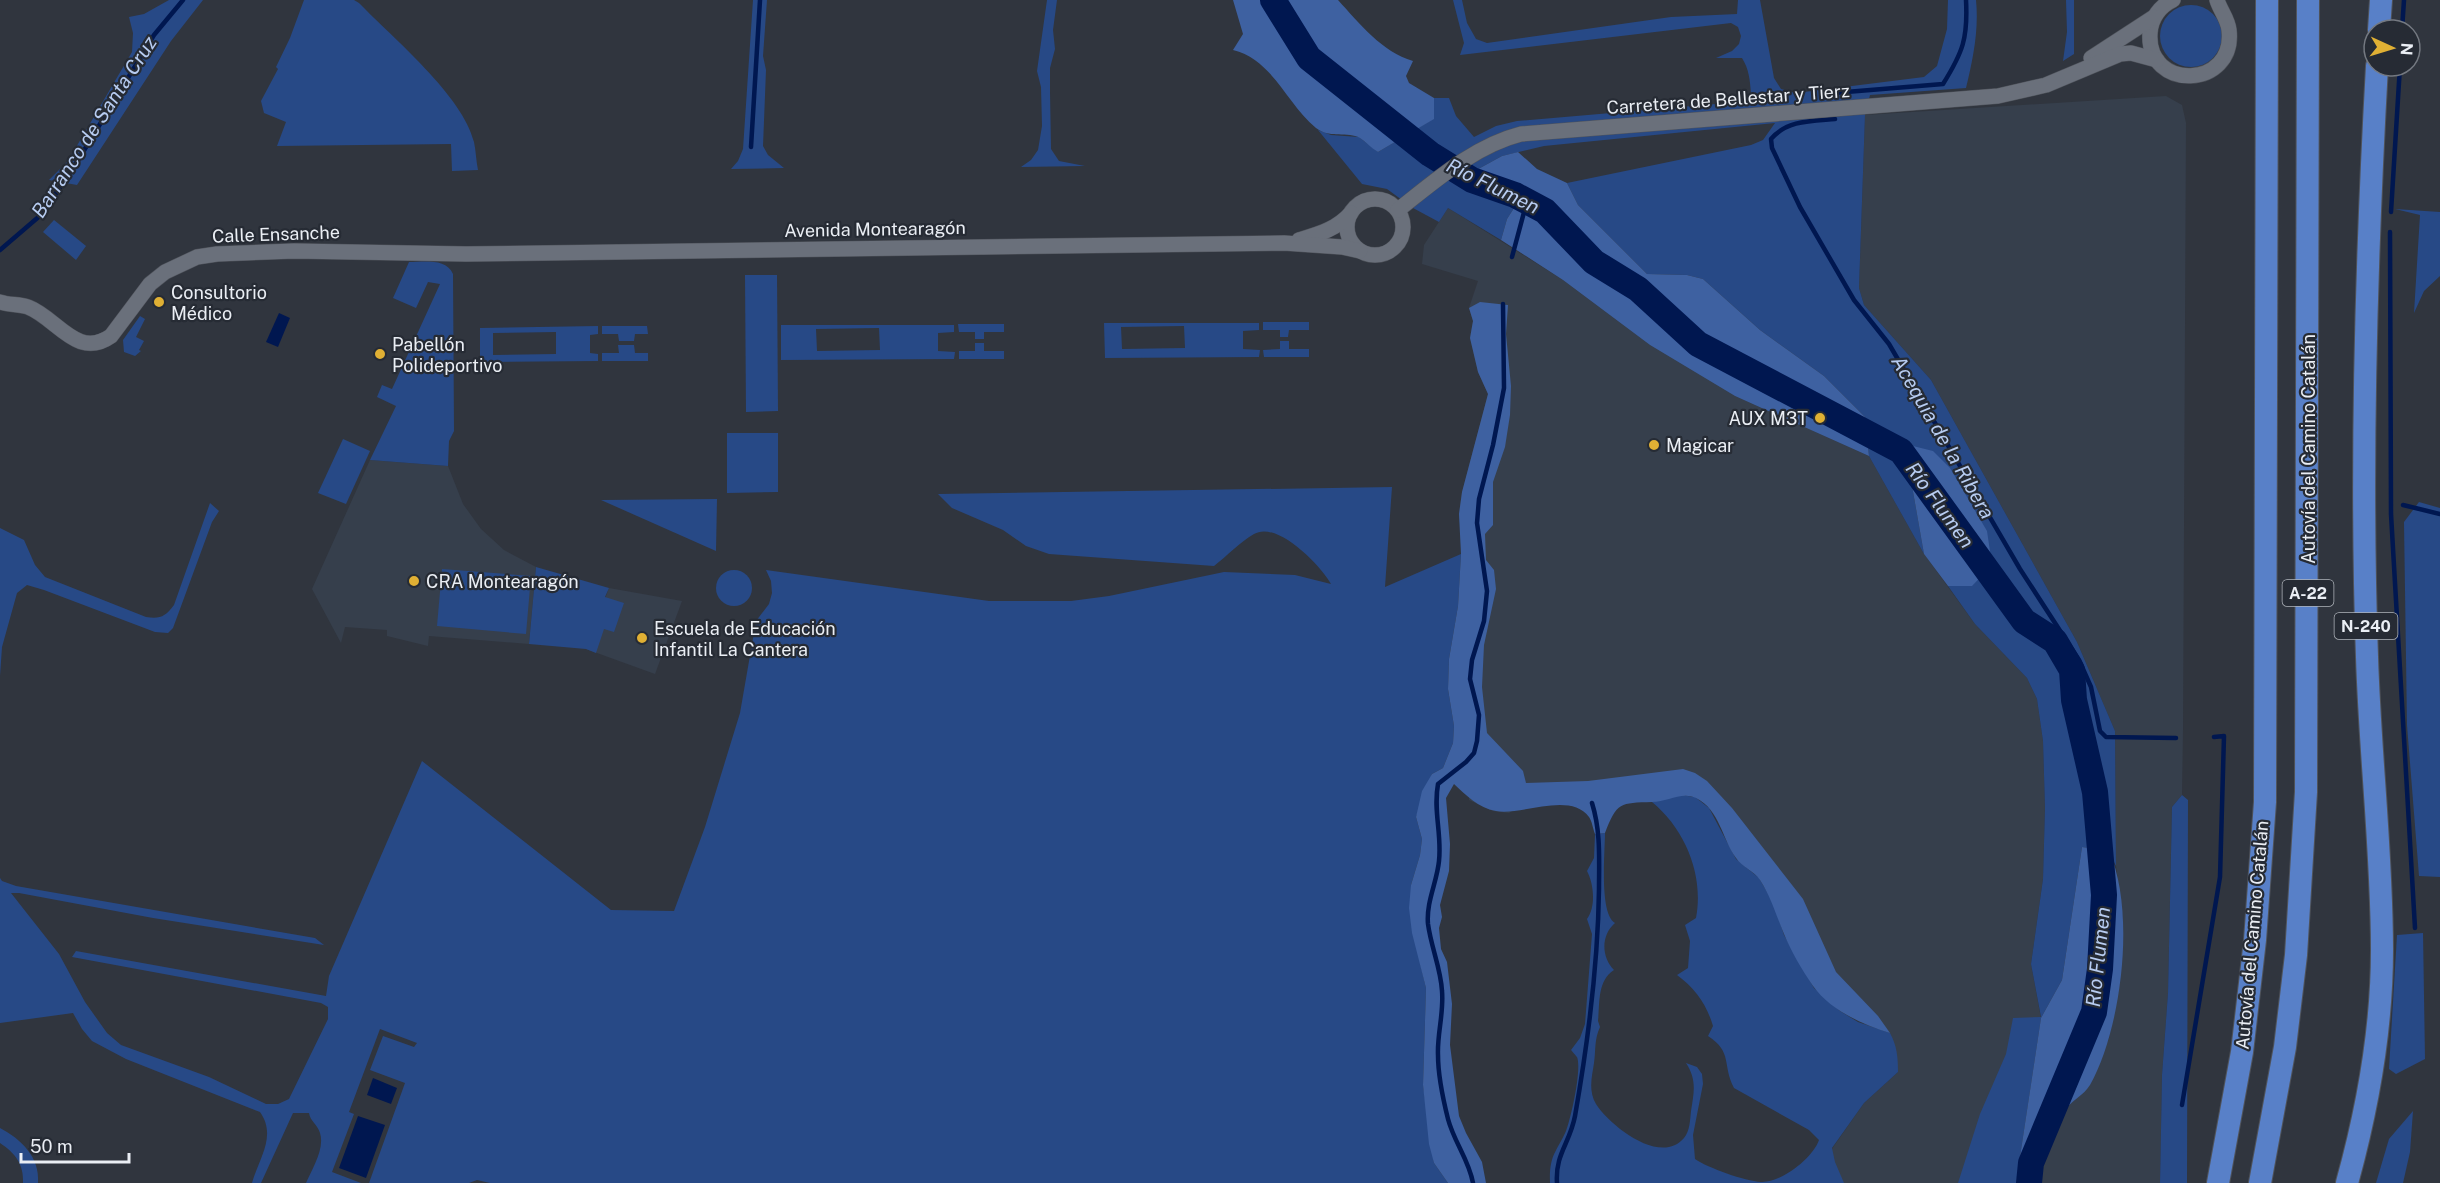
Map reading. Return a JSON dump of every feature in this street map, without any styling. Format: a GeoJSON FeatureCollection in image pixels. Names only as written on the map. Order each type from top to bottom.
{"type":"FeatureCollection","features":[{"type":"Feature","properties":{"kind":"highway","name":"Autovía del Camino Catalán"},"geometry":{"type":"LineString","coordinates":[[2218,1183],[2242,1052],[2265,802],[2267,0]]}},
{"type":"Feature","properties":{"kind":"highway","name":"Autovía del Camino Catalán"},"geometry":{"type":"LineString","coordinates":[[2260,1183],[2285,1047],[2296,955],[2306,792],[2308,0]]}},
{"type":"Feature","properties":{"kind":"highway"},"geometry":{"type":"LineString","coordinates":[[2380,18],[2381,0]]}},
{"type":"Feature","properties":{"kind":"highway","name":"N-240"},"geometry":{"type":"LineString","coordinates":[[2347,1183],[2368,1097],[2378,1026],[2382,952],[2379,849],[2367,659],[2362,435],[2376,78]]}},
{"type":"Feature","properties":{"kind":"street"},"geometry":{"type":"LineString","coordinates":[[2157,60],[2150,39],[2154,18],[2160,9],[2173,0]]}},
{"type":"Feature","properties":{"kind":"street"},"geometry":{"type":"LineString","coordinates":[[2079,70],[2120,54],[2131,54],[2157,60],[2170,71],[2188,76],[2207,72],[2224,56],[2229,45],[2230,33],[2219,6],[2206,0]]}},
{"type":"Feature","properties":{"kind":"street"},"geometry":{"type":"LineString","coordinates":[[2079,70],[2092,58],[2154,18]]}},
{"type":"Feature","properties":{"kind":"street","name":"Carretera de Bellestar y Tierz"},"geometry":{"type":"LineString","coordinates":[[1398,210],[1482,148],[1500,139],[1521,134],[1998,96],[2046,85],[2079,70]]}},
{"type":"Feature","properties":{"kind":"street"},"geometry":{"type":"LineString","coordinates":[[1379,199],[1390,202],[1398,210],[1404,224],[1399,242],[1391,250],[1381,255],[1370,255],[1360,251],[1353,244],[1348,234],[1347,224],[1351,213],[1358,205],[1368,200],[1379,199]]}},
{"type":"Feature","properties":{"kind":"street","name":"Avenida Montearagón"},"geometry":{"type":"LineString","coordinates":[[1284,243],[1323,233],[1342,224],[1351,213]]}},
{"type":"Feature","properties":{"kind":"street","name":"Avenida Montearagón"},"geometry":{"type":"LineString","coordinates":[[466,254],[1284,243],[1342,247],[1360,251]]}},
{"type":"Feature","properties":{"kind":"street","name":"Calle Ensanche"},"geometry":{"type":"LineString","coordinates":[[0,302],[10,306],[27,306],[78,341],[98,344],[111,336],[150,284],[165,272],[197,257],[240,252],[294,251],[466,254]]}},
{"type":"Feature","properties":{"kind":"shaded area"},"geometry":{"type":"Polygon","coordinates":[[[169,0],[203,0],[171,41],[77,185],[49,180],[68,161],[132,52],[133,33],[129,17],[144,14],[169,0]]]}},
{"type":"Feature","properties":{"kind":"shaded area"},"geometry":{"type":"Polygon","coordinates":[[[304,0],[354,0],[359,3],[425,68],[456,106],[474,142],[478,170],[452,171],[451,144],[277,146],[286,122],[264,113],[261,101],[278,69],[276,67],[304,0]]]}},
{"type":"Feature","properties":{"kind":"shaded area"},"geometry":{"type":"Polygon","coordinates":[[[753,0],[767,0],[763,56],[766,70],[763,146],[768,155],[784,168],[731,169],[738,161],[743,149],[753,0]]]}},
{"type":"Feature","properties":{"kind":"shaded area"},"geometry":{"type":"Polygon","coordinates":[[[1047,0],[1057,0],[1053,30],[1055,49],[1050,68],[1051,149],[1059,161],[1085,166],[1021,167],[1031,160],[1038,150],[1042,126],[1041,87],[1037,71],[1047,0]]]}},
{"type":"Feature","properties":{"kind":"shaded area"},"geometry":{"type":"Polygon","coordinates":[[[1233,0],[1338,0],[1381,44],[1413,61],[1406,76],[1409,83],[1434,98],[1434,119],[1378,152],[1355,136],[1321,131],[1305,118],[1269,72],[1247,55],[1233,50],[1243,34],[1233,0]]]}},
{"type":"Feature","properties":{"kind":"shaded area"},"geometry":{"type":"Polygon","coordinates":[[[1453,0],[1462,0],[1467,23],[1476,39],[1487,43],[1671,17],[1737,14],[1738,0],[1760,0],[1774,78],[1781,89],[1796,93],[1924,77],[1937,66],[1947,29],[1948,0],[1976,0],[1976,33],[1966,88],[1870,95],[1865,115],[1859,288],[1864,305],[1931,380],[2077,642],[2115,731],[2116,866],[2109,852],[2082,847],[2062,980],[2041,1018],[2016,1183],[1958,1183],[1980,1114],[2006,1054],[2013,1018],[2041,1017],[2031,964],[2043,879],[2045,808],[2043,741],[2037,699],[2027,678],[1975,624],[1948,586],[1972,586],[1912,486],[1924,554],[1869,456],[1865,417],[1824,376],[1760,330],[1703,279],[1687,275],[1647,274],[1578,205],[1567,183],[1751,145],[1763,140],[1775,123],[1544,146],[1502,156],[1471,173],[1501,181],[1513,187],[1514,208],[1507,219],[1501,240],[1448,208],[1439,222],[1413,208],[1387,189],[1362,184],[1318,130],[1331,135],[1359,137],[1378,152],[1433,119],[1434,98],[1449,98],[1456,116],[1474,137],[1496,126],[1517,121],[1727,103],[1745,99],[1751,94],[1749,75],[1742,58],[1716,58],[1732,51],[1739,44],[1741,36],[1738,27],[1731,23],[1460,55],[1464,43],[1453,0]]]}},
{"type":"Feature","properties":{"kind":"shaded area"},"geometry":{"type":"Polygon","coordinates":[[[2066,0],[2074,0],[2074,54],[2063,61],[2067,32],[2066,0]]]}},
{"type":"Feature","properties":{"kind":"shaded area"},"geometry":{"type":"Polygon","coordinates":[[[2185,5],[2197,5],[2213,14],[2220,24],[2222,36],[2220,48],[2213,58],[2197,67],[2185,67],[2174,62],[2165,53],[2160,42],[2160,30],[2165,19],[2174,10],[2185,5]]]}},
{"type":"Feature","properties":{"kind":"shaded area"},"geometry":{"type":"Polygon","coordinates":[[[2166,96],[2182,105],[2186,123],[2183,730],[2182,795],[2172,807],[2168,993],[2162,1075],[2160,1183],[2036,1183],[2041,1155],[2063,1111],[2089,1086],[2109,1038],[2120,983],[2123,920],[2116,866],[2115,731],[2077,642],[1931,380],[1864,305],[1859,288],[1865,115],[2166,96]]]}},
{"type":"Feature","properties":{"kind":"shaded area"},"geometry":{"type":"Polygon","coordinates":[[[1518,152],[1537,169],[1567,183],[1578,205],[1647,274],[1687,275],[1703,279],[1760,330],[1824,376],[1865,417],[1869,456],[1735,396],[1650,345],[1563,280],[1501,240],[1507,219],[1514,208],[1513,187],[1501,181],[1471,173],[1502,156],[1518,152]]]}},
{"type":"Feature","properties":{"kind":"shaded area"},"geometry":{"type":"Polygon","coordinates":[[[1448,208],[1563,280],[1650,345],[1735,396],[1869,456],[1924,554],[1975,624],[2027,678],[2037,699],[2043,741],[2045,808],[2043,879],[2031,964],[2041,1018],[2016,1183],[1808,1183],[1864,1103],[1898,1072],[1694,784],[1523,804],[1509,813],[1493,811],[1469,800],[1466,749],[1472,634],[1459,514],[1462,492],[1488,394],[1478,372],[1470,338],[1473,321],[1469,308],[1478,281],[1422,264],[1424,245],[1448,208]]]}},
{"type":"Feature","properties":{"kind":"shaded area"},"geometry":{"type":"Polygon","coordinates":[[[2395,209],[2440,212],[2440,276],[2424,291],[2414,313],[2420,215],[2395,209]]]}},
{"type":"Feature","properties":{"kind":"shaded area"},"geometry":{"type":"Polygon","coordinates":[[[54,220],[86,246],[76,260],[43,232],[54,220]]]}},
{"type":"Feature","properties":{"kind":"shaded area"},"geometry":{"type":"Polygon","coordinates":[[[409,262],[440,263],[450,269],[453,274],[454,431],[449,441],[448,466],[370,460],[396,406],[377,397],[382,385],[392,389],[440,284],[428,282],[416,308],[393,298],[409,262]]]}},
{"type":"Feature","properties":{"kind":"shaded area"},"geometry":{"type":"Polygon","coordinates":[[[745,275],[777,275],[778,411],[746,412],[745,275]]]}},
{"type":"Feature","properties":{"kind":"shaded area"},"geometry":{"type":"Polygon","coordinates":[[[1480,302],[1508,305],[1506,334],[1511,386],[1510,415],[1505,447],[1493,482],[1493,525],[1485,534],[1486,560],[1494,570],[1496,589],[1484,645],[1482,687],[1487,733],[1523,771],[1526,783],[1588,781],[1683,769],[1707,781],[1732,808],[1803,899],[1836,972],[1878,1016],[1890,1033],[1869,1026],[1848,1015],[1820,995],[1793,954],[1760,880],[1736,858],[1716,817],[1704,803],[1696,798],[1680,796],[1658,802],[1626,804],[1613,815],[1605,833],[1595,834],[1589,817],[1581,809],[1558,805],[1506,812],[1496,811],[1478,804],[1454,784],[1446,798],[1450,844],[1449,871],[1440,905],[1442,917],[1439,928],[1441,949],[1447,962],[1452,1004],[1450,1045],[1459,1116],[1482,1162],[1486,1183],[1448,1183],[1434,1163],[1429,1144],[1423,1085],[1426,988],[1412,933],[1409,908],[1411,885],[1422,839],[1416,817],[1422,791],[1432,774],[1443,768],[1453,743],[1454,726],[1448,689],[1449,659],[1458,606],[1461,554],[1459,514],[1462,492],[1488,394],[1478,372],[1470,338],[1473,321],[1469,308],[1480,302]]]}},
{"type":"Feature","properties":{"kind":"shaded area"},"geometry":{"type":"Polygon","coordinates":[[[279,313],[290,318],[278,347],[266,342],[279,313]]]}},
{"type":"Feature","properties":{"kind":"shaded area"},"geometry":{"type":"Polygon","coordinates":[[[140,316],[145,319],[136,337],[144,341],[139,350],[141,351],[135,356],[124,352],[123,340],[140,316]]]}},
{"type":"Feature","properties":{"kind":"shaded area"},"geometry":{"type":"Polygon","coordinates":[[[1263,322],[1309,322],[1309,330],[1289,330],[1288,337],[1280,337],[1280,330],[1263,330],[1263,322]]]}},
{"type":"Feature","properties":{"kind":"shaded area"},"geometry":{"type":"Polygon","coordinates":[[[1104,323],[1259,323],[1259,330],[1243,331],[1243,349],[1260,350],[1259,357],[1105,358],[1104,323]],[[1184,326],[1121,327],[1122,349],[1185,348],[1184,326]]]}},
{"type":"Feature","properties":{"kind":"shaded area"},"geometry":{"type":"Polygon","coordinates":[[[958,324],[1004,324],[1004,332],[984,332],[984,339],[975,339],[975,332],[959,332],[958,324]]]}},
{"type":"Feature","properties":{"kind":"shaded area"},"geometry":{"type":"Polygon","coordinates":[[[781,325],[954,325],[954,332],[938,333],[938,351],[955,352],[954,359],[781,360],[781,325]],[[879,328],[816,329],[817,351],[880,350],[879,328]]]}},
{"type":"Feature","properties":{"kind":"shaded area"},"geometry":{"type":"Polygon","coordinates":[[[598,326],[598,334],[590,335],[590,353],[598,354],[598,361],[480,362],[480,328],[598,326]],[[556,332],[493,333],[493,355],[556,354],[556,332]]]}},
{"type":"Feature","properties":{"kind":"shaded area"},"geometry":{"type":"Polygon","coordinates":[[[602,326],[647,326],[648,334],[635,334],[634,341],[619,341],[618,334],[602,334],[602,326]]]}},
{"type":"Feature","properties":{"kind":"shaded area"},"geometry":{"type":"Polygon","coordinates":[[[1280,341],[1289,341],[1289,349],[1309,349],[1309,357],[1264,357],[1263,350],[1280,349],[1280,341]]]}},
{"type":"Feature","properties":{"kind":"shaded area"},"geometry":{"type":"Polygon","coordinates":[[[975,343],[984,343],[984,351],[1004,351],[1004,359],[959,359],[959,351],[975,351],[975,343]]]}},
{"type":"Feature","properties":{"kind":"shaded area"},"geometry":{"type":"Polygon","coordinates":[[[618,345],[634,345],[635,353],[648,353],[648,361],[602,361],[602,353],[619,353],[618,345]]]}},
{"type":"Feature","properties":{"kind":"shaded area"},"geometry":{"type":"Polygon","coordinates":[[[727,433],[778,433],[778,492],[727,493],[727,433]]]}},
{"type":"Feature","properties":{"kind":"shaded area"},"geometry":{"type":"Polygon","coordinates":[[[343,439],[370,451],[346,504],[318,493],[343,439]]]}},
{"type":"Feature","properties":{"kind":"shaded area"},"geometry":{"type":"Polygon","coordinates":[[[1913,446],[1933,451],[1950,468],[1987,531],[1992,565],[1972,586],[1948,586],[1924,554],[1912,486],[1913,446]]]}},
{"type":"Feature","properties":{"kind":"shaded area"},"geometry":{"type":"Polygon","coordinates":[[[370,460],[448,466],[463,504],[481,529],[504,550],[536,567],[529,644],[429,636],[428,646],[387,636],[387,630],[345,627],[341,643],[312,589],[370,460]]]}},
{"type":"Feature","properties":{"kind":"shaded area"},"geometry":{"type":"Polygon","coordinates":[[[1392,487],[1385,587],[1461,554],[1458,606],[1449,659],[1448,689],[1454,726],[1453,743],[1443,768],[1432,774],[1416,817],[1422,839],[1411,885],[1420,962],[1426,988],[1423,1085],[1434,1163],[1448,1183],[490,1183],[477,1180],[469,1183],[369,1183],[405,1083],[370,1070],[383,1036],[414,1047],[417,1043],[380,1029],[349,1112],[354,1114],[332,1172],[361,1183],[306,1183],[321,1146],[320,1133],[309,1113],[293,1113],[261,1183],[252,1183],[267,1138],[265,1121],[260,1112],[126,1059],[92,1041],[73,1013],[0,1023],[0,878],[16,886],[315,938],[324,945],[11,893],[59,954],[85,1002],[107,1033],[121,1045],[209,1077],[266,1104],[278,1104],[289,1099],[328,1019],[328,1007],[321,1003],[72,957],[76,951],[326,996],[329,976],[422,761],[611,910],[674,911],[705,827],[740,713],[756,621],[769,604],[772,593],[771,581],[766,570],[989,601],[1071,601],[1109,596],[1224,572],[1295,575],[1331,584],[1318,567],[1297,547],[1274,533],[1264,531],[1254,534],[1214,566],[1049,554],[1026,546],[1003,530],[952,508],[938,494],[1392,487]]]}},
{"type":"Feature","properties":{"kind":"shaded area"},"geometry":{"type":"Polygon","coordinates":[[[717,499],[716,551],[601,500],[717,499]]]}},
{"type":"Feature","properties":{"kind":"shaded area"},"geometry":{"type":"Polygon","coordinates":[[[2419,502],[2440,508],[2440,877],[2419,876],[2407,725],[2404,522],[2419,502]]]}},
{"type":"Feature","properties":{"kind":"shaded area"},"geometry":{"type":"Polygon","coordinates":[[[210,503],[219,511],[212,522],[173,628],[168,633],[155,632],[27,585],[17,593],[2,647],[0,676],[0,528],[24,540],[35,565],[45,577],[146,617],[155,618],[165,615],[174,605],[210,503]]]}},
{"type":"Feature","properties":{"kind":"shaded area"},"geometry":{"type":"Polygon","coordinates":[[[536,567],[609,588],[605,597],[624,603],[614,632],[604,629],[596,653],[586,649],[529,644],[536,567]]]}},
{"type":"Feature","properties":{"kind":"shaded area"},"geometry":{"type":"Polygon","coordinates":[[[442,569],[531,576],[526,634],[437,626],[442,569]]]}},
{"type":"Feature","properties":{"kind":"shaded area"},"geometry":{"type":"Polygon","coordinates":[[[734,570],[746,576],[752,588],[746,600],[734,606],[722,600],[716,588],[722,576],[734,570]]]}},
{"type":"Feature","properties":{"kind":"shaded area"},"geometry":{"type":"Polygon","coordinates":[[[609,588],[682,601],[655,674],[586,649],[609,588]]]}},
{"type":"Feature","properties":{"kind":"shaded area"},"geometry":{"type":"Polygon","coordinates":[[[1681,795],[1695,797],[1709,808],[1736,859],[1759,878],[1774,904],[1784,935],[1814,988],[1840,1011],[1858,1022],[1890,1033],[1897,1052],[1898,1072],[1864,1103],[1832,1148],[1844,1183],[1550,1183],[1552,1160],[1566,1131],[1575,1094],[1578,1063],[1577,1057],[1571,1050],[1580,1038],[1585,1024],[1592,934],[1587,919],[1592,908],[1593,895],[1587,871],[1594,858],[1595,834],[1605,833],[1605,896],[1610,917],[1615,923],[1607,934],[1604,946],[1607,959],[1614,970],[1605,980],[1600,993],[1598,1021],[1600,1027],[1591,1084],[1596,1104],[1612,1123],[1637,1140],[1663,1148],[1674,1145],[1684,1138],[1689,1129],[1694,1086],[1686,1063],[1697,1067],[1702,1074],[1703,1084],[1693,1135],[1695,1159],[1701,1163],[1746,1179],[1769,1181],[1795,1168],[1816,1147],[1819,1140],[1809,1130],[1734,1088],[1724,1053],[1708,1036],[1713,1026],[1707,1011],[1695,991],[1677,975],[1688,968],[1690,941],[1685,925],[1696,918],[1698,902],[1695,870],[1683,840],[1664,813],[1652,802],[1681,795]]]}},
{"type":"Feature","properties":{"kind":"shaded area"},"geometry":{"type":"Polygon","coordinates":[[[2182,795],[2188,800],[2187,1183],[2160,1183],[2162,1075],[2168,993],[2172,807],[2182,795]]]}},
{"type":"Feature","properties":{"kind":"shaded area"},"geometry":{"type":"Polygon","coordinates":[[[2082,847],[2109,851],[2117,876],[2122,905],[2123,936],[2122,969],[2117,1002],[2101,1061],[2090,1085],[2067,1107],[2053,1127],[2039,1164],[2036,1183],[2016,1183],[2041,1018],[2062,980],[2082,847]]]}},
{"type":"Feature","properties":{"kind":"shaded area"},"geometry":{"type":"Polygon","coordinates":[[[2423,933],[2425,1059],[2396,1074],[2389,1069],[2397,935],[2423,933]]]}},
{"type":"Feature","properties":{"kind":"shaded area"},"geometry":{"type":"Polygon","coordinates":[[[373,1078],[397,1088],[391,1104],[367,1095],[373,1078]]]}},
{"type":"Feature","properties":{"kind":"shaded area"},"geometry":{"type":"Polygon","coordinates":[[[2413,1111],[2410,1152],[2403,1183],[2376,1183],[2389,1139],[2413,1111]]]}},
{"type":"Feature","properties":{"kind":"shaded area"},"geometry":{"type":"Polygon","coordinates":[[[358,1116],[385,1125],[366,1178],[339,1168],[358,1116]]]}},
{"type":"Feature","properties":{"kind":"shaded area"},"geometry":{"type":"Polygon","coordinates":[[[0,1128],[28,1150],[36,1165],[38,1183],[23,1183],[18,1160],[0,1143],[0,1128]]]}},
{"type":"Feature","properties":{"kind":"waterway","name":"Barranco de Santa Cruz"},"geometry":{"type":"LineString","coordinates":[[0,250],[42,214],[77,162],[154,35],[183,0]]}},
{"type":"Feature","properties":{"kind":"waterway"},"geometry":{"type":"LineString","coordinates":[[751,147],[760,0]]}},
{"type":"Feature","properties":{"kind":"waterway","name":"Río Flumen"},"geometry":{"type":"LineString","coordinates":[[1273,0],[1309,58],[1430,154],[1472,180],[1515,195],[1545,211],[1594,262],[1638,289],[1698,344],[1901,451],[2024,621],[2055,641],[2072,670],[2074,700],[2095,792],[2104,895],[2100,969],[2094,1012],[2031,1163],[2029,1183]]}},
{"type":"Feature","properties":{"kind":"waterway","name":"Acequia de la Ribera"},"geometry":{"type":"LineString","coordinates":[[1834,93],[1943,84],[1963,44],[1966,0]]}},
{"type":"Feature","properties":{"kind":"waterway"},"geometry":{"type":"LineString","coordinates":[[2403,18],[2404,0]]}},
{"type":"Feature","properties":{"kind":"waterway"},"geometry":{"type":"LineString","coordinates":[[2391,212],[2399,78]]}},
{"type":"Feature","properties":{"kind":"waterway","name":"Acequia de la Ribera"},"geometry":{"type":"LineString","coordinates":[[1835,119],[1792,125],[1771,139],[1772,148],[1800,207],[1854,300],[1889,344],[2020,569],[2079,660],[2091,687],[2100,731],[2106,737],[2176,738]]}},
{"type":"Feature","properties":{"kind":"waterway"},"geometry":{"type":"LineString","coordinates":[[1512,257],[1527,201]]}},
{"type":"Feature","properties":{"kind":"waterway"},"geometry":{"type":"LineString","coordinates":[[2390,232],[2391,514],[2415,928]]}},
{"type":"Feature","properties":{"kind":"waterway"},"geometry":{"type":"LineString","coordinates":[[1473,1183],[1451,1127],[1441,1087],[1438,1047],[1442,991],[1429,933],[1428,916],[1439,861],[1436,804],[1438,784],[1466,762],[1474,753],[1477,741],[1479,715],[1470,679],[1472,660],[1484,621],[1487,591],[1477,523],[1479,499],[1504,388],[1503,304]]}},
{"type":"Feature","properties":{"kind":"waterway"},"geometry":{"type":"LineString","coordinates":[[2403,505],[2440,514]]}},
{"type":"Feature","properties":{"kind":"waterway"},"geometry":{"type":"LineString","coordinates":[[2182,1105],[2220,877],[2224,736],[2214,737]]}},
{"type":"Feature","properties":{"kind":"waterway"},"geometry":{"type":"LineString","coordinates":[[1557,1183],[1560,1156],[1575,1116],[1594,975],[1599,857],[1597,825],[1592,803]]}},
{"type":"Feature","properties":{"kind":"place","name":"Consultorio Médico"},"geometry":{"type":"Point","coordinates":[159,302]}},
{"type":"Feature","properties":{"kind":"place","name":"Pabellón Polideportivo"},"geometry":{"type":"Point","coordinates":[380,354]}},
{"type":"Feature","properties":{"kind":"place","name":"AUX M3T"},"geometry":{"type":"Point","coordinates":[1820,418]}},
{"type":"Feature","properties":{"kind":"place","name":"Magicar"},"geometry":{"type":"Point","coordinates":[1654,445]}},
{"type":"Feature","properties":{"kind":"place","name":"CRA Montearagón"},"geometry":{"type":"Point","coordinates":[414,581]}},
{"type":"Feature","properties":{"kind":"place","name":"Escuela de Educación Infantil La Cantera"},"geometry":{"type":"Point","coordinates":[642,638]}}]}
